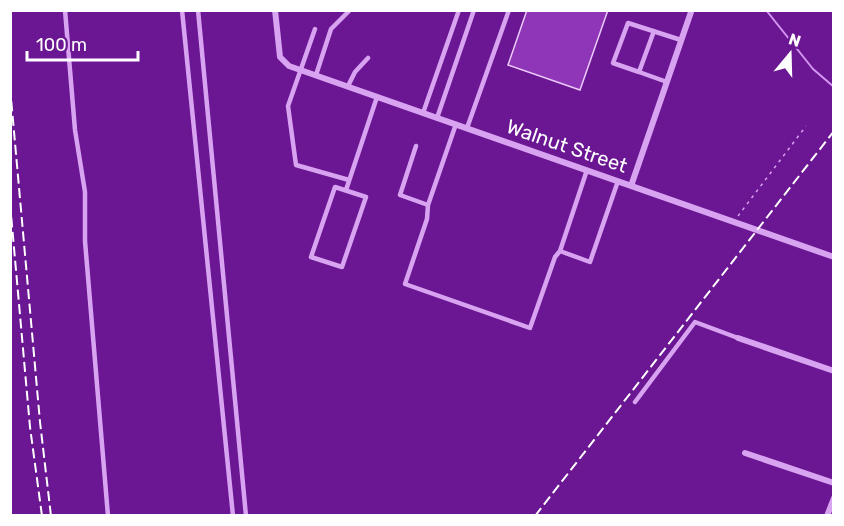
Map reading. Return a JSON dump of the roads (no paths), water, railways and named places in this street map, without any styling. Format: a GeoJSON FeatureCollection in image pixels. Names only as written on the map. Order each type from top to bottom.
{"type":"FeatureCollection","features":[{"type":"Feature","properties":{"kind":"street","name":"Walnut Street"},"geometry":{"type":"LineString","coordinates":[[274,10],[280,57],[289,66],[834,257]]}},
{"type":"Feature","properties":{"kind":"street"},"geometry":{"type":"LineString","coordinates":[[631,186],[691,12]]}},
{"type":"Feature","properties":{"kind":"street"},"geometry":{"type":"LineString","coordinates":[[738,338],[834,371]]}},
{"type":"Feature","properties":{"kind":"street"},"geometry":{"type":"LineString","coordinates":[[745,453],[834,483]]}},
{"type":"Feature","properties":{"kind":"street"},"geometry":{"type":"LineString","coordinates":[[827,516],[834,498]]}},
{"type":"Feature","properties":{"kind":"lane"},"geometry":{"type":"LineString","coordinates":[[65,10],[75,130],[85,192],[85,241],[108,516]]}},
{"type":"Feature","properties":{"kind":"lane"},"geometry":{"type":"LineString","coordinates":[[182,10],[232,516]]}},
{"type":"Feature","properties":{"kind":"lane"},"geometry":{"type":"LineString","coordinates":[[198,10],[246,516]]}},
{"type":"Feature","properties":{"kind":"lane"},"geometry":{"type":"LineString","coordinates":[[316,75],[331,29],[350,10]]}},
{"type":"Feature","properties":{"kind":"lane"},"geometry":{"type":"LineString","coordinates":[[423,113],[459,10]]}},
{"type":"Feature","properties":{"kind":"lane"},"geometry":{"type":"LineString","coordinates":[[437,118],[474,10]]}},
{"type":"Feature","properties":{"kind":"lane"},"geometry":{"type":"LineString","coordinates":[[467,128],[508,10]]}},
{"type":"Feature","properties":{"kind":"lane"},"geometry":{"type":"LineString","coordinates":[[667,82],[613,63],[628,23],[681,40]]}},
{"type":"Feature","properties":{"kind":"lane"},"geometry":{"type":"LineString","coordinates":[[315,29],[288,106],[296,165],[349,180]]}},
{"type":"Feature","properties":{"kind":"lane"},"geometry":{"type":"LineString","coordinates":[[639,72],[654,31]]}},
{"type":"Feature","properties":{"kind":"lane"},"geometry":{"type":"LineString","coordinates":[[445,50],[459,55]]}},
{"type":"Feature","properties":{"kind":"lane"},"geometry":{"type":"LineString","coordinates":[[348,86],[355,72],[368,58]]}},
{"type":"Feature","properties":{"kind":"lane"},"geometry":{"type":"LineString","coordinates":[[346,190],[378,97]]}},
{"type":"Feature","properties":{"kind":"lane"},"geometry":{"type":"LineString","coordinates":[[456,124],[428,205],[426,219],[405,284],[426,292],[530,328],[555,257],[560,251],[587,170]]}},
{"type":"Feature","properties":{"kind":"lane"},"geometry":{"type":"LineString","coordinates":[[416,146],[400,195],[428,205]]}},
{"type":"Feature","properties":{"kind":"lane"},"geometry":{"type":"LineString","coordinates":[[560,251],[590,262],[618,181]]}},
{"type":"Feature","properties":{"kind":"lane"},"geometry":{"type":"LineString","coordinates":[[335,187],[346,190],[366,197],[342,267],[311,257],[335,187]]}},
{"type":"Feature","properties":{"kind":"lane"},"geometry":{"type":"LineString","coordinates":[[635,402],[695,322],[738,338]]}},
{"type":"Feature","properties":{"kind":"waterway"},"geometry":{"type":"LineString","coordinates":[[766,10],[813,69],[834,87]]}},
{"type":"Feature","properties":{"kind":"railway"},"geometry":{"type":"LineString","coordinates":[[10,87],[40,422],[51,516]]}},
{"type":"Feature","properties":{"kind":"railway"},"geometry":{"type":"LineString","coordinates":[[535,516],[834,131]]}},
{"type":"Feature","properties":{"kind":"railway"},"geometry":{"type":"LineString","coordinates":[[10,203],[30,427],[42,516]]}}]}
